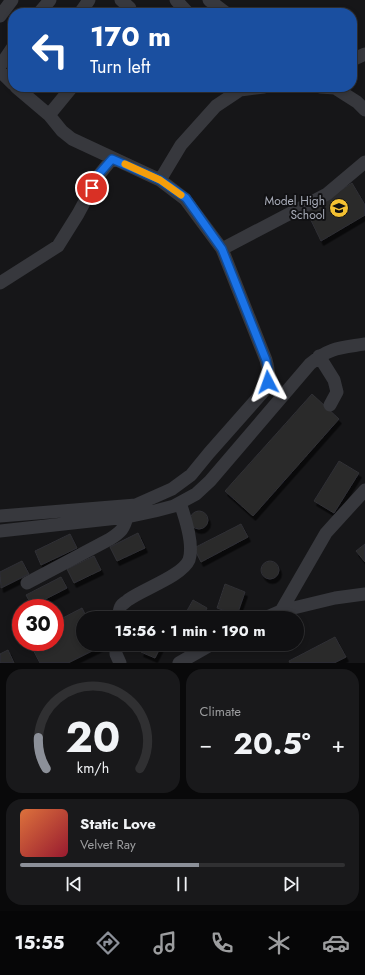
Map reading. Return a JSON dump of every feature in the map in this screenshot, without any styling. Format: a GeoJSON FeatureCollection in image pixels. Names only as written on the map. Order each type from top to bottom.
{"type":"FeatureCollection","features":[{"type":"Feature","properties":{"kind":"street"},"geometry":{"type":"LineString","coordinates":[[0,16],[12,0]]}},
{"type":"Feature","properties":{"kind":"street"},"geometry":{"type":"LineString","coordinates":[[43,8],[50,0]]}},
{"type":"Feature","properties":{"kind":"street"},"geometry":{"type":"LineString","coordinates":[[121,0],[130,8]]}},
{"type":"Feature","properties":{"kind":"street"},"geometry":{"type":"LineString","coordinates":[[176,0],[183,8]]}},
{"type":"Feature","properties":{"kind":"street"},"geometry":{"type":"LineString","coordinates":[[209,0],[219,8]]}},
{"type":"Feature","properties":{"kind":"street"},"geometry":{"type":"LineString","coordinates":[[0,66],[8,54]]}},
{"type":"Feature","properties":{"kind":"street"},"geometry":{"type":"LineString","coordinates":[[0,71],[8,79]]}},
{"type":"Feature","properties":{"kind":"street"},"geometry":{"type":"LineString","coordinates":[[0,516],[136,505],[172,489],[191,475],[263,392],[268,382],[266,360],[222,249],[186,198],[160,180],[72,140],[25,92]]}},
{"type":"Feature","properties":{"kind":"street"},"geometry":{"type":"LineString","coordinates":[[49,115],[68,92]]}},
{"type":"Feature","properties":{"kind":"street"},"geometry":{"type":"LineString","coordinates":[[160,180],[180,145],[216,106],[237,92]]}},
{"type":"Feature","properties":{"kind":"street"},"geometry":{"type":"LineString","coordinates":[[341,92],[357,102],[365,110]]}},
{"type":"Feature","properties":{"kind":"street"},"geometry":{"type":"LineString","coordinates":[[0,283],[58,246],[78,214],[99,174],[112,159]]}},
{"type":"Feature","properties":{"kind":"street"},"geometry":{"type":"LineString","coordinates":[[222,249],[327,194],[365,162]]}},
{"type":"Feature","properties":{"kind":"street"},"geometry":{"type":"LineString","coordinates":[[0,532],[127,517],[174,506],[196,494],[210,481],[310,364],[319,356],[332,349],[365,344]]}},
{"type":"Feature","properties":{"kind":"street"},"geometry":{"type":"LineString","coordinates":[[319,356],[334,380],[337,392],[330,405]]}},
{"type":"Feature","properties":{"kind":"street"},"geometry":{"type":"LineString","coordinates":[[281,611],[326,533],[365,490]]}},
{"type":"Feature","properties":{"kind":"street"},"geometry":{"type":"LineString","coordinates":[[120,611],[121,606],[136,594],[171,577],[184,567],[189,559],[190,548],[188,525],[180,502]]}},
{"type":"Feature","properties":{"kind":"street"},"geometry":{"type":"LineString","coordinates":[[26,582],[115,536],[125,526],[127,517]]}},
{"type":"Feature","properties":{"kind":"street"},"geometry":{"type":"LineString","coordinates":[[281,611],[335,598],[365,594]]}},
{"type":"Feature","properties":{"kind":"street"},"geometry":{"type":"LineString","coordinates":[[116,651],[120,663]]}},
{"type":"Feature","properties":{"kind":"street"},"geometry":{"type":"LineString","coordinates":[[179,663],[200,651]]}},
{"type":"Feature","properties":{"kind":"building","name":"Model High School"},"geometry":{"type":"Polygon","coordinates":[[[352,183],[365,205],[365,215],[321,241],[307,212],[352,183]]]}},
{"type":"Feature","properties":{"kind":"building"},"geometry":{"type":"Polygon","coordinates":[[[312,394],[339,419],[253,516],[225,491],[312,394]]]}},
{"type":"Feature","properties":{"kind":"building"},"geometry":{"type":"Polygon","coordinates":[[[339,461],[359,473],[334,513],[314,501],[339,461]]]}},
{"type":"Feature","properties":{"kind":"building"},"geometry":{"type":"Polygon","coordinates":[[[199,511],[205,514],[208,520],[205,526],[199,529],[193,526],[190,520],[193,514],[199,511]]]}},
{"type":"Feature","properties":{"kind":"building"},"geometry":{"type":"Polygon","coordinates":[[[241,524],[248,537],[201,562],[194,548],[241,524]]]}},
{"type":"Feature","properties":{"kind":"building"},"geometry":{"type":"Polygon","coordinates":[[[138,533],[145,548],[117,561],[110,547],[138,533]]]}},
{"type":"Feature","properties":{"kind":"building"},"geometry":{"type":"Polygon","coordinates":[[[70,534],[77,548],[41,565],[35,551],[70,534]]]}},
{"type":"Feature","properties":{"kind":"building"},"geometry":{"type":"Polygon","coordinates":[[[365,544],[365,562],[356,551],[365,544]]]}},
{"type":"Feature","properties":{"kind":"building"},"geometry":{"type":"Polygon","coordinates":[[[94,556],[101,570],[74,583],[67,569],[94,556]]]}},
{"type":"Feature","properties":{"kind":"building"},"geometry":{"type":"Polygon","coordinates":[[[22,561],[29,574],[1,588],[0,572],[22,561]]]}},
{"type":"Feature","properties":{"kind":"building"},"geometry":{"type":"Polygon","coordinates":[[[270,561],[276,564],[279,570],[276,576],[270,579],[264,576],[261,570],[264,564],[270,561]]]}},
{"type":"Feature","properties":{"kind":"building"},"geometry":{"type":"Polygon","coordinates":[[[61,577],[67,588],[46,599],[28,599],[26,595],[61,577]]]}},
{"type":"Feature","properties":{"kind":"building"},"geometry":{"type":"Polygon","coordinates":[[[225,584],[245,592],[238,611],[226,611],[217,608],[225,584]]]}},
{"type":"Feature","properties":{"kind":"building"},"geometry":{"type":"Polygon","coordinates":[[[193,600],[207,608],[206,611],[187,611],[193,600]]]}},
{"type":"Feature","properties":{"kind":"building"},"geometry":{"type":"Polygon","coordinates":[[[82,608],[84,611],[76,611],[82,608]]]}},
{"type":"Feature","properties":{"kind":"building"},"geometry":{"type":"Polygon","coordinates":[[[76,611],[76,651],[92,651],[68,663],[40,663],[34,651],[64,651],[64,617],[76,611]]]}},
{"type":"Feature","properties":{"kind":"building"},"geometry":{"type":"Polygon","coordinates":[[[335,637],[346,657],[334,663],[290,663],[289,661],[335,637]]]}},
{"type":"Feature","properties":{"kind":"building"},"geometry":{"type":"Polygon","coordinates":[[[8,650],[14,663],[0,663],[0,654],[8,650]]]}},
{"type":"Feature","properties":{"kind":"building"},"geometry":{"type":"Polygon","coordinates":[[[142,651],[158,651],[155,658],[142,651]]]}},
{"type":"Feature","properties":{"kind":"slow traffic"},"geometry":{"type":"LineString","coordinates":[[125,164],[160,180],[181,195]]}},
{"type":"Feature","properties":{"kind":"place","name":"Model High School"},"geometry":{"type":"Point","coordinates":[339,208]}},
{"type":"Feature","properties":{"kind":"route"},"geometry":{"type":"LineString","coordinates":[[92,188],[99,174],[112,159],[160,180],[186,198],[222,249],[266,360],[268,382]]}}]}
